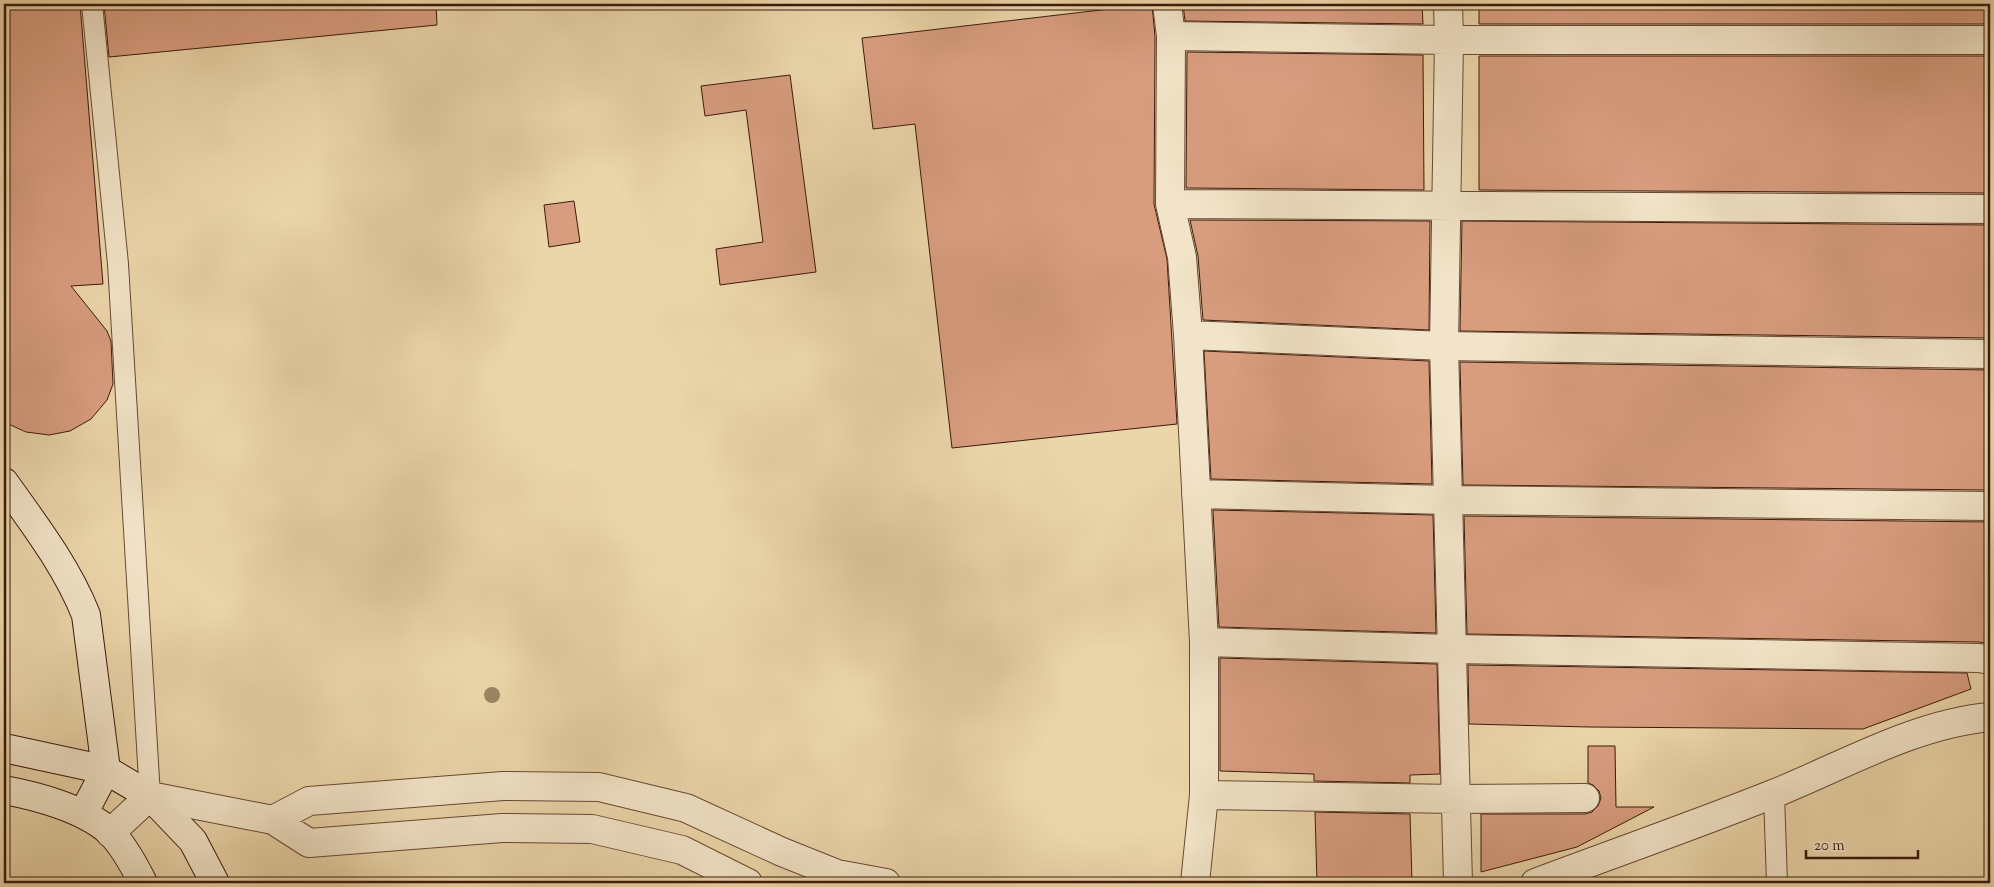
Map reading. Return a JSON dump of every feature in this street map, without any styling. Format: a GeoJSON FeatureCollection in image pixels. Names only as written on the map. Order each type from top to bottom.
{"type":"FeatureCollection","features":[{"type":"Feature","properties":{"kind":"street"},"geometry":{"type":"LineString","coordinates":[[1167,4],[1171,36],[1170,204],[1182,257],[1188,335],[1204,642],[1204,795],[1195,883]]}},
{"type":"Feature","properties":{"kind":"street"},"geometry":{"type":"LineString","coordinates":[[1448,4],[1444,346],[1458,883]]}},
{"type":"Feature","properties":{"kind":"street"},"geometry":{"type":"LineString","coordinates":[[1171,36],[1449,40],[1990,40]]}},
{"type":"Feature","properties":{"kind":"street"},"geometry":{"type":"LineString","coordinates":[[1170,204],[1990,210]]}},
{"type":"Feature","properties":{"kind":"street"},"geometry":{"type":"LineString","coordinates":[[1188,335],[1444,346],[1990,354]]}},
{"type":"Feature","properties":{"kind":"street"},"geometry":{"type":"LineString","coordinates":[[4,482],[44,539],[80,600],[86,616],[106,770],[83,814]]}},
{"type":"Feature","properties":{"kind":"street"},"geometry":{"type":"LineString","coordinates":[[1196,494],[1448,500],[1990,506]]}},
{"type":"Feature","properties":{"kind":"street"},"geometry":{"type":"LineString","coordinates":[[1204,642],[1452,649],[1979,658],[1990,660]]}},
{"type":"Feature","properties":{"kind":"street"},"geometry":{"type":"LineString","coordinates":[[1535,883],[1774,794],[1909,737],[1969,719],[1990,717]]}},
{"type":"Feature","properties":{"kind":"street"},"geometry":{"type":"LineString","coordinates":[[4,748],[106,770],[150,796],[193,842],[215,883]]}},
{"type":"Feature","properties":{"kind":"street"},"geometry":{"type":"LineString","coordinates":[[273,820],[309,800],[502,786],[600,787],[686,808],[782,852],[837,874],[886,883]]}},
{"type":"Feature","properties":{"kind":"street"},"geometry":{"type":"LineString","coordinates":[[4,790],[83,814],[110,832],[139,875]]}},
{"type":"Feature","properties":{"kind":"street"},"geometry":{"type":"LineString","coordinates":[[1204,795],[1456,799],[1585,798]]}},
{"type":"Feature","properties":{"kind":"street"},"geometry":{"type":"LineString","coordinates":[[150,796],[273,820],[310,843],[502,828],[592,829],[682,850],[748,883]]}},
{"type":"Feature","properties":{"kind":"street"},"geometry":{"type":"LineString","coordinates":[[110,832],[150,796]]}},
{"type":"Feature","properties":{"kind":"lane"},"geometry":{"type":"LineString","coordinates":[[92,4],[118,264],[150,796]]}},
{"type":"Feature","properties":{"kind":"lane"},"geometry":{"type":"LineString","coordinates":[[1774,794],[1777,883]]}},
{"type":"Feature","properties":{"kind":"building"},"geometry":{"type":"Polygon","coordinates":[[[4,4],[80,4],[103,284],[71,286],[107,331],[111,341],[113,384],[107,400],[91,419],[70,431],[49,435],[26,432],[4,422],[4,4]]]}},
{"type":"Feature","properties":{"kind":"building"},"geometry":{"type":"Polygon","coordinates":[[[104,4],[436,4],[437,25],[109,57],[104,4]]]}},
{"type":"Feature","properties":{"kind":"building"},"geometry":{"type":"Polygon","coordinates":[[[1152,4],[1155,37],[1154,204],[1167,259],[1177,424],[952,448],[915,124],[873,129],[862,38],[1152,4]]]}},
{"type":"Feature","properties":{"kind":"building"},"geometry":{"type":"Polygon","coordinates":[[[1183,4],[1422,4],[1423,24],[1185,21],[1183,4]]]}},
{"type":"Feature","properties":{"kind":"building"},"geometry":{"type":"Polygon","coordinates":[[[1479,4],[1990,4],[1990,24],[1479,24],[1479,4]]]}},
{"type":"Feature","properties":{"kind":"building"},"geometry":{"type":"Polygon","coordinates":[[[1187,52],[1423,55],[1424,190],[1186,188],[1187,52]]]}},
{"type":"Feature","properties":{"kind":"building"},"geometry":{"type":"Polygon","coordinates":[[[1479,56],[1990,56],[1990,193],[1479,190],[1479,56]]]}},
{"type":"Feature","properties":{"kind":"building"},"geometry":{"type":"Polygon","coordinates":[[[790,75],[816,272],[720,285],[716,249],[763,242],[746,110],[705,116],[701,86],[790,75]]]}},
{"type":"Feature","properties":{"kind":"building"},"geometry":{"type":"Polygon","coordinates":[[[574,201],[580,242],[549,247],[544,205],[574,201]]]}},
{"type":"Feature","properties":{"kind":"building"},"geometry":{"type":"Polygon","coordinates":[[[1190,220],[1430,221],[1429,330],[1203,320],[1198,256],[1190,220]]]}},
{"type":"Feature","properties":{"kind":"building"},"geometry":{"type":"Polygon","coordinates":[[[1462,221],[1990,225],[1990,338],[1460,331],[1462,221]]]}},
{"type":"Feature","properties":{"kind":"building"},"geometry":{"type":"Polygon","coordinates":[[[1204,351],[1429,361],[1432,484],[1211,479],[1204,351]]]}},
{"type":"Feature","properties":{"kind":"building"},"geometry":{"type":"Polygon","coordinates":[[[1460,362],[1990,370],[1990,490],[1463,485],[1460,362]]]}},
{"type":"Feature","properties":{"kind":"building"},"geometry":{"type":"Polygon","coordinates":[[[1213,510],[1433,515],[1436,633],[1219,627],[1213,510]]]}},
{"type":"Feature","properties":{"kind":"building"},"geometry":{"type":"Polygon","coordinates":[[[1464,516],[1990,522],[1990,644],[1979,642],[1467,634],[1464,516]]]}},
{"type":"Feature","properties":{"kind":"building"},"geometry":{"type":"Polygon","coordinates":[[[1220,658],[1437,664],[1440,774],[1410,775],[1410,783],[1314,781],[1314,774],[1220,771],[1220,658]]]}},
{"type":"Feature","properties":{"kind":"building"},"geometry":{"type":"Polygon","coordinates":[[[1468,665],[1967,673],[1971,689],[1863,729],[1469,724],[1468,665]]]}},
{"type":"Feature","properties":{"kind":"building"},"geometry":{"type":"Polygon","coordinates":[[[1588,746],[1615,746],[1616,807],[1654,807],[1577,847],[1481,872],[1481,814],[1585,814],[1592,812],[1598,806],[1601,798],[1599,791],[1588,783],[1588,746]]]}},
{"type":"Feature","properties":{"kind":"building"},"geometry":{"type":"Polygon","coordinates":[[[1315,812],[1410,814],[1412,882],[1317,883],[1315,812]]]}}]}
